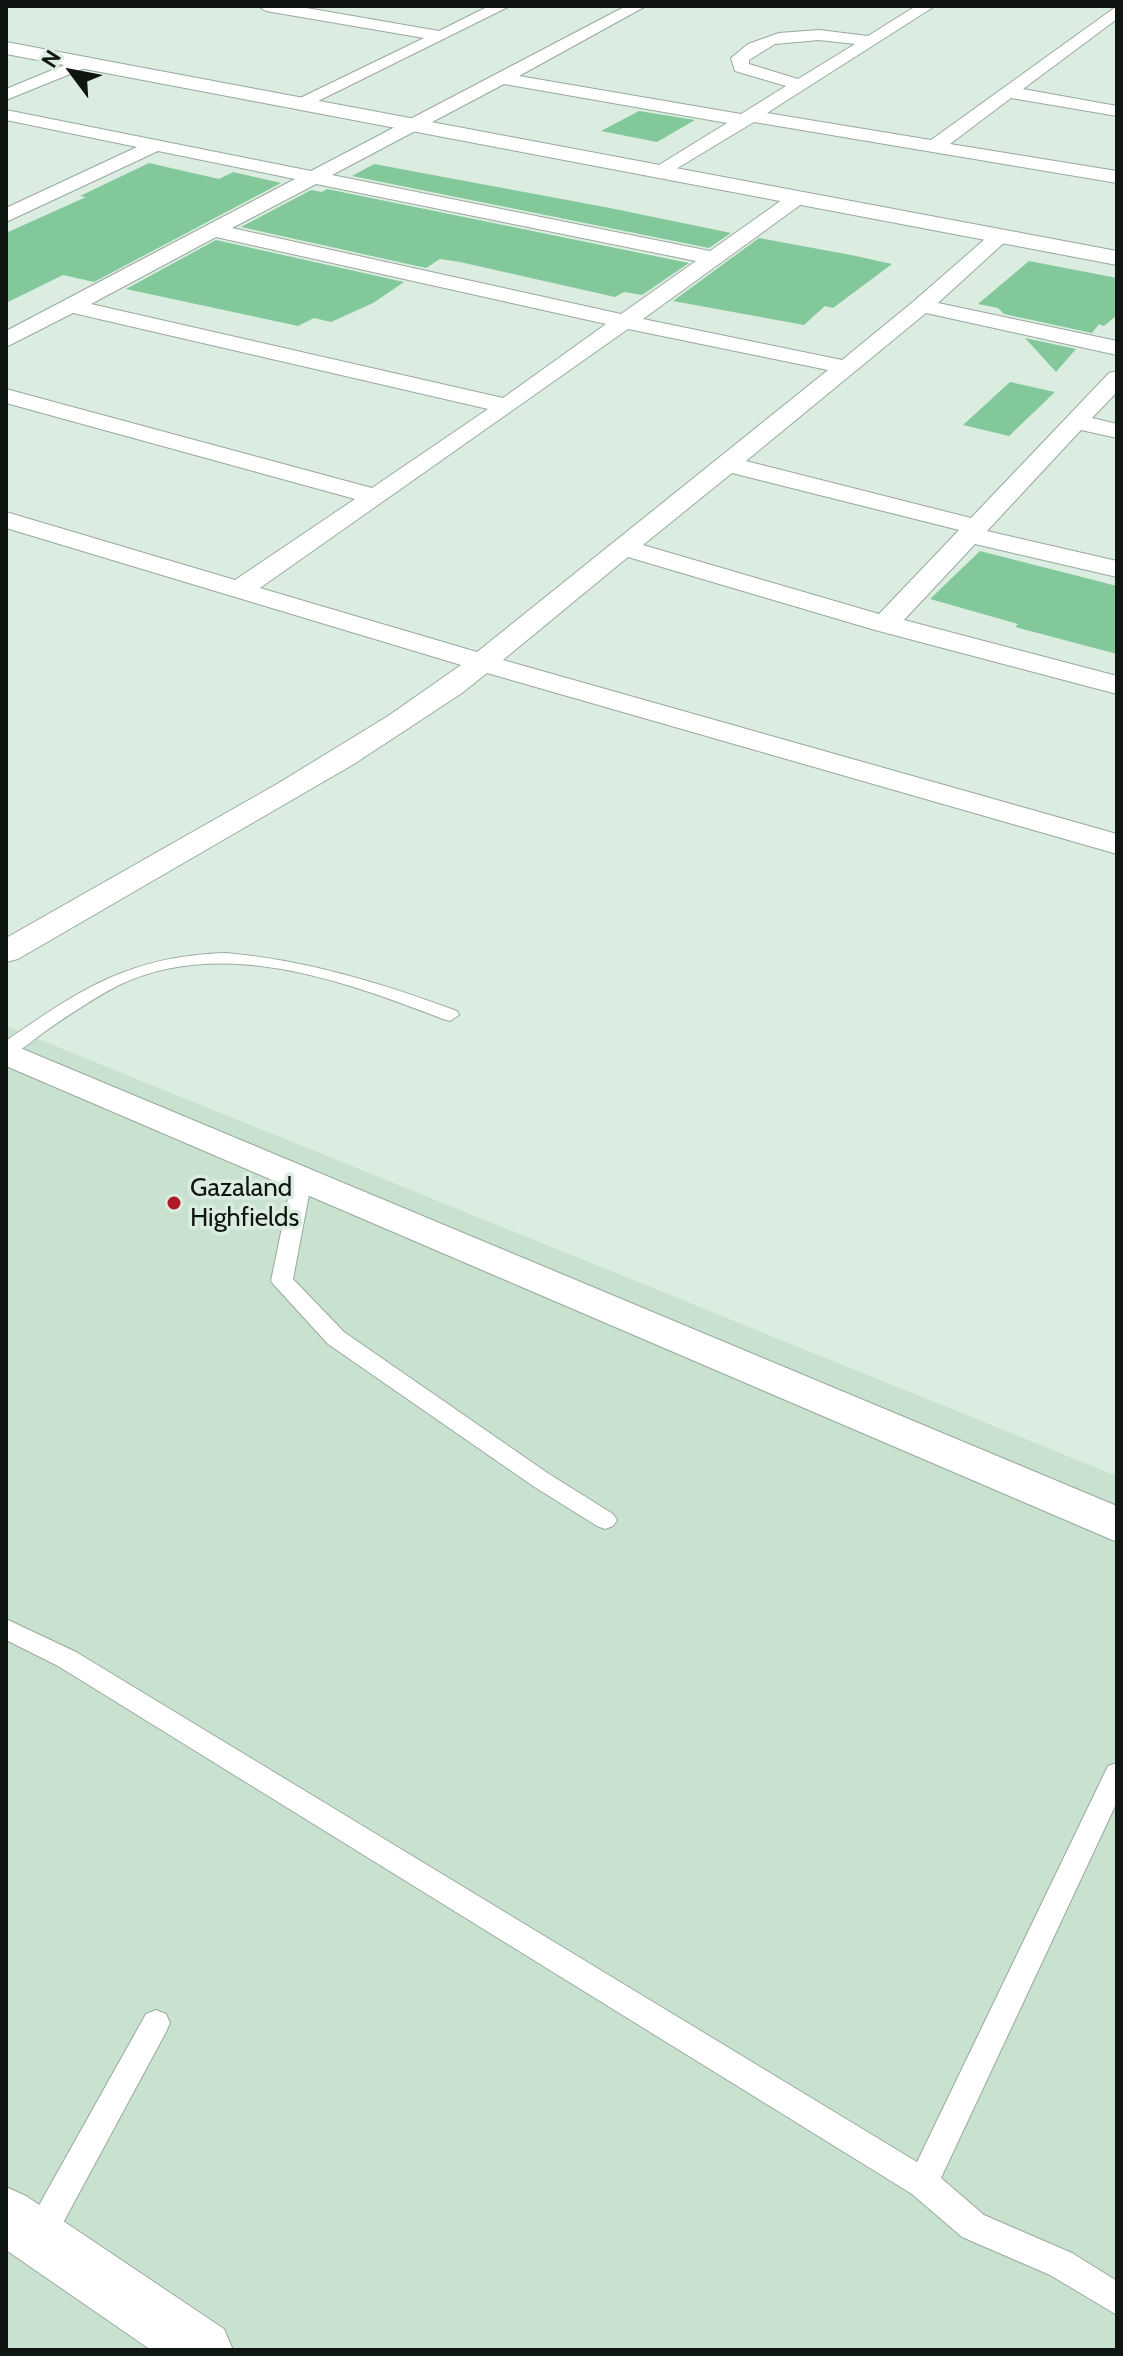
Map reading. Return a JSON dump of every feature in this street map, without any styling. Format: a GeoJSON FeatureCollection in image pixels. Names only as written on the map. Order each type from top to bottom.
{"type":"FeatureCollection","features":[{"type":"Feature","properties":{"kind":"street"},"geometry":{"type":"LineString","coordinates":[[266,6],[437,35]]}},
{"type":"Feature","properties":{"kind":"street"},"geometry":{"type":"LineString","coordinates":[[302,104],[437,35],[502,6]]}},
{"type":"Feature","properties":{"kind":"street"},"geometry":{"type":"LineString","coordinates":[[6,340],[638,6]]}},
{"type":"Feature","properties":{"kind":"street"},"geometry":{"type":"LineString","coordinates":[[661,172],[927,6]]}},
{"type":"Feature","properties":{"kind":"street"},"geometry":{"type":"LineString","coordinates":[[935,146],[1007,92],[1081,47],[1117,11]]}},
{"type":"Feature","properties":{"kind":"street"},"geometry":{"type":"LineString","coordinates":[[800,85],[741,67],[740,58],[749,50],[789,34],[870,41]]}},
{"type":"Feature","properties":{"kind":"street"},"geometry":{"type":"LineString","coordinates":[[6,48],[1117,258]]}},
{"type":"Feature","properties":{"kind":"street"},"geometry":{"type":"LineString","coordinates":[[6,95],[84,62]]}},
{"type":"Feature","properties":{"kind":"street"},"geometry":{"type":"LineString","coordinates":[[502,78],[1117,177]]}},
{"type":"Feature","properties":{"kind":"street"},"geometry":{"type":"LineString","coordinates":[[1007,92],[1117,111]]}},
{"type":"Feature","properties":{"kind":"street"},"geometry":{"type":"LineString","coordinates":[[6,115],[712,258]]}},
{"type":"Feature","properties":{"kind":"street"},"geometry":{"type":"LineString","coordinates":[[6,216],[154,146]]}},
{"type":"Feature","properties":{"kind":"street"},"geometry":{"type":"LineString","coordinates":[[18,186],[54,193]]}},
{"type":"Feature","properties":{"kind":"street"},"geometry":{"type":"LineString","coordinates":[[242,588],[507,406],[796,199]]}},
{"type":"Feature","properties":{"kind":"street"},"geometry":{"type":"LineString","coordinates":[[212,230],[625,322],[845,367]]}},
{"type":"Feature","properties":{"kind":"street"},"geometry":{"type":"LineString","coordinates":[[6,952],[352,751],[452,687],[922,306],[1000,236]]}},
{"type":"Feature","properties":{"kind":"street"},"geometry":{"type":"LineString","coordinates":[[71,306],[507,406]]}},
{"type":"Feature","properties":{"kind":"street"},"geometry":{"type":"LineString","coordinates":[[922,306],[1117,348]]}},
{"type":"Feature","properties":{"kind":"street"},"geometry":{"type":"LineString","coordinates":[[885,624],[1117,378]]}},
{"type":"Feature","properties":{"kind":"street"},"geometry":{"type":"LineString","coordinates":[[6,396],[374,496]]}},
{"type":"Feature","properties":{"kind":"street"},"geometry":{"type":"LineString","coordinates":[[1076,422],[1117,431]]}},
{"type":"Feature","properties":{"kind":"street"},"geometry":{"type":"LineString","coordinates":[[727,464],[1117,569]]}},
{"type":"Feature","properties":{"kind":"street"},"geometry":{"type":"LineString","coordinates":[[6,520],[242,588],[483,663],[1117,844]]}},
{"type":"Feature","properties":{"kind":"street"},"geometry":{"type":"LineString","coordinates":[[624,548],[885,624],[1117,685]]}},
{"type":"Feature","properties":{"kind":"street"},"geometry":{"type":"LineString","coordinates":[[6,1052],[1117,1525]]}},
{"type":"Feature","properties":{"kind":"street"},"geometry":{"type":"LineString","coordinates":[[22,2226],[203,2350]]}},
{"type":"Feature","properties":{"kind":"lane"},"geometry":{"type":"LineString","coordinates":[[6,1052],[83,997],[154,966],[232,957],[301,969],[405,998],[450,1015]]}},
{"type":"Feature","properties":{"kind":"lane"},"geometry":{"type":"LineString","coordinates":[[302,1179],[282,1281],[336,1338],[541,1480],[605,1520]]}},
{"type":"Feature","properties":{"kind":"lane"},"geometry":{"type":"LineString","coordinates":[[6,1629],[80,1668],[923,2183],[973,2226],[1061,2264],[1117,2299]]}},
{"type":"Feature","properties":{"kind":"lane"},"geometry":{"type":"LineString","coordinates":[[923,2183],[1117,1774]]}},
{"type":"Feature","properties":{"kind":"lane"},"geometry":{"type":"LineString","coordinates":[[22,2226],[156,2023]]}},
{"type":"Feature","properties":{"kind":"shaded area"},"geometry":{"type":"Polygon","coordinates":[[[6,1026],[1117,1476],[1117,2350],[6,2350],[6,1026]]]}},
{"type":"Feature","properties":{"kind":"building"},"geometry":{"type":"Polygon","coordinates":[[[639,111],[695,120],[657,142],[601,131],[639,111]]]}},
{"type":"Feature","properties":{"kind":"building"},"geometry":{"type":"Polygon","coordinates":[[[149,163],[219,179],[233,172],[281,183],[94,282],[63,275],[6,303],[6,233],[86,197],[80,196],[149,163]]]}},
{"type":"Feature","properties":{"kind":"building"},"geometry":{"type":"Polygon","coordinates":[[[374,164],[731,233],[709,248],[352,176],[374,164]]]}},
{"type":"Feature","properties":{"kind":"building"},"geometry":{"type":"Polygon","coordinates":[[[327,189],[689,263],[642,295],[624,292],[615,297],[460,262],[440,259],[426,268],[241,227],[311,190],[322,192],[327,189]]]}},
{"type":"Feature","properties":{"kind":"building"},"geometry":{"type":"Polygon","coordinates":[[[759,238],[892,264],[833,308],[825,306],[804,325],[673,301],[759,238]]]}},
{"type":"Feature","properties":{"kind":"building"},"geometry":{"type":"Polygon","coordinates":[[[216,240],[404,282],[373,303],[331,322],[314,318],[298,326],[126,289],[216,240]]]}},
{"type":"Feature","properties":{"kind":"building"},"geometry":{"type":"Polygon","coordinates":[[[1029,261],[1117,278],[1117,315],[1104,326],[1099,324],[1092,333],[1004,314],[998,308],[978,304],[1029,261]]]}},
{"type":"Feature","properties":{"kind":"building"},"geometry":{"type":"Polygon","coordinates":[[[1025,338],[1076,349],[1056,372],[1025,338]]]}},
{"type":"Feature","properties":{"kind":"building"},"geometry":{"type":"Polygon","coordinates":[[[1010,382],[1055,392],[1009,436],[963,425],[1010,382]]]}},
{"type":"Feature","properties":{"kind":"building"},"geometry":{"type":"Polygon","coordinates":[[[980,551],[1117,586],[1117,654],[1015,627],[1018,624],[930,599],[980,551]]]}},
{"type":"Feature","properties":{"kind":"place","name":"Gazaland Highfields"},"geometry":{"type":"Point","coordinates":[174,1203]}}]}
